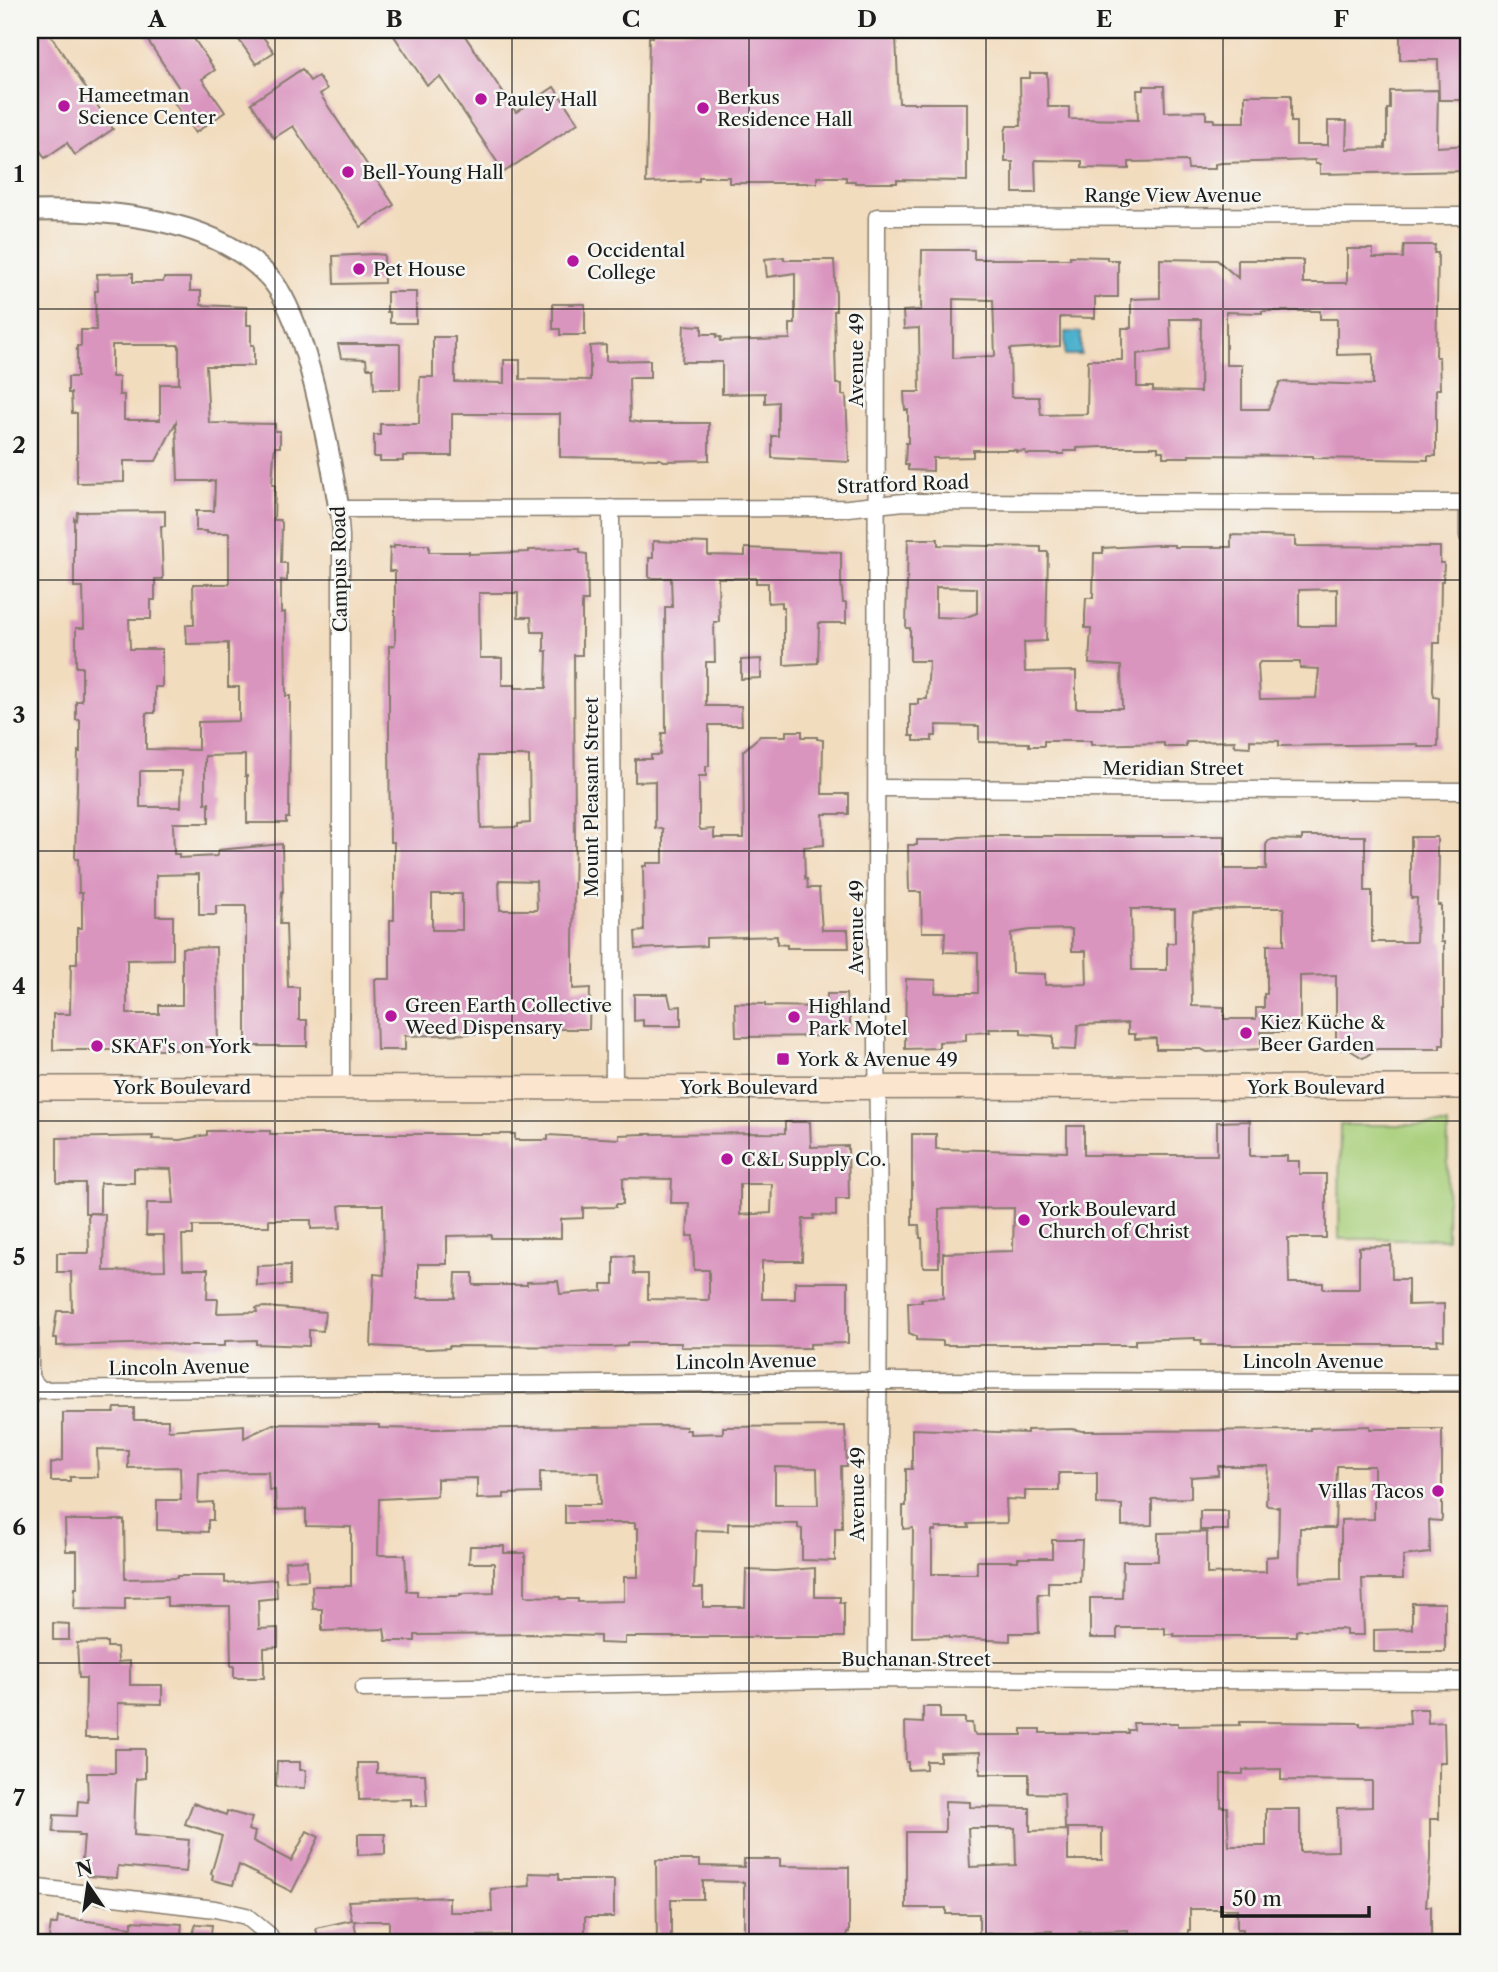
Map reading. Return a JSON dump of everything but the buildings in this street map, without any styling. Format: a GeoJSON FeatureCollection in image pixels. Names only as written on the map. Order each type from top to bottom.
{"type":"FeatureCollection","features":[{"type":"Feature","properties":{"kind":"main road","name":"York Boulevard"},"geometry":{"type":"LineString","coordinates":[[30,1088],[1468,1087]]}},
{"type":"Feature","properties":{"kind":"street","name":"Campus Road"},"geometry":{"type":"LineString","coordinates":[[30,211],[56,210],[136,217],[206,234],[245,255],[270,278],[286,302],[298,334],[311,377],[339,509],[341,536],[341,1086]]}},
{"type":"Feature","properties":{"kind":"street","name":"Range View Avenue"},"geometry":{"type":"LineString","coordinates":[[877,217],[1468,216]]}},
{"type":"Feature","properties":{"kind":"street","name":"Avenue 49"},"geometry":{"type":"LineString","coordinates":[[877,217],[877,1679]]}},
{"type":"Feature","properties":{"kind":"street","name":"Stratford Road"},"geometry":{"type":"LineString","coordinates":[[339,509],[848,508],[904,502],[1468,502]]}},
{"type":"Feature","properties":{"kind":"street"},"geometry":{"type":"LineString","coordinates":[[1468,502],[1468,536]]}},
{"type":"Feature","properties":{"kind":"street","name":"Mount Pleasant Street"},"geometry":{"type":"LineString","coordinates":[[611,508],[614,1087]]}},
{"type":"Feature","properties":{"kind":"street","name":"Meridian Street"},"geometry":{"type":"LineString","coordinates":[[877,788],[1468,791]]}},
{"type":"Feature","properties":{"kind":"street"},"geometry":{"type":"LineString","coordinates":[[30,1320],[30,1398]]}},
{"type":"Feature","properties":{"kind":"street","name":"Lincoln Avenue"},"geometry":{"type":"LineString","coordinates":[[30,1378],[41,1390],[877,1381],[1468,1382]]}},
{"type":"Feature","properties":{"kind":"street","name":"Buchanan Street"},"geometry":{"type":"LineString","coordinates":[[363,1689],[877,1679],[1468,1681]]}},
{"type":"Feature","properties":{"kind":"street"},"geometry":{"type":"LineString","coordinates":[[30,1887],[215,1909],[246,1916],[269,1935],[273,1942]]}},
{"type":"Feature","properties":{"kind":"green space"},"geometry":{"type":"Polygon","coordinates":[[[1340,1125],[1448,1125],[1447,1239],[1339,1239],[1340,1125]]]}},
{"type":"Feature","properties":{"kind":"water"},"geometry":{"type":"Polygon","coordinates":[[[1065,332],[1081,332],[1081,355],[1065,355],[1065,332]]]}},
{"type":"Feature","properties":{"kind":"place","name":"Pauley Hall"},"geometry":{"type":"Point","coordinates":[481,99]}},
{"type":"Feature","properties":{"kind":"place","name":"Hameetman Science Center"},"geometry":{"type":"Point","coordinates":[64,106]}},
{"type":"Feature","properties":{"kind":"place","name":"Berkus Residence Hall"},"geometry":{"type":"Point","coordinates":[703,108]}},
{"type":"Feature","properties":{"kind":"place","name":"Bell-Young Hall"},"geometry":{"type":"Point","coordinates":[348,172]}},
{"type":"Feature","properties":{"kind":"place","name":"Occidental College"},"geometry":{"type":"Point","coordinates":[573,261]}},
{"type":"Feature","properties":{"kind":"place","name":"Pet House"},"geometry":{"type":"Point","coordinates":[359,269]}},
{"type":"Feature","properties":{"kind":"place","name":"Green Earth Collective Weed Dispensary"},"geometry":{"type":"Point","coordinates":[391,1016]}},
{"type":"Feature","properties":{"kind":"place","name":"Highland Park Motel"},"geometry":{"type":"Point","coordinates":[794,1017]}},
{"type":"Feature","properties":{"kind":"place","name":"Kiez Küche & Beer Garden"},"geometry":{"type":"Point","coordinates":[1246,1033]}},
{"type":"Feature","properties":{"kind":"place","name":"SKAF's on York"},"geometry":{"type":"Point","coordinates":[97,1046]}},
{"type":"Feature","properties":{"kind":"place","name":"York & Avenue 49"},"geometry":{"type":"Point","coordinates":[783,1059]}},
{"type":"Feature","properties":{"kind":"place","name":"C&L Supply Co."},"geometry":{"type":"Point","coordinates":[727,1159]}},
{"type":"Feature","properties":{"kind":"place","name":"York Boulevard Church of Christ"},"geometry":{"type":"Point","coordinates":[1024,1220]}},
{"type":"Feature","properties":{"kind":"place","name":"Villas Tacos"},"geometry":{"type":"Point","coordinates":[1438,1491]}}]}
